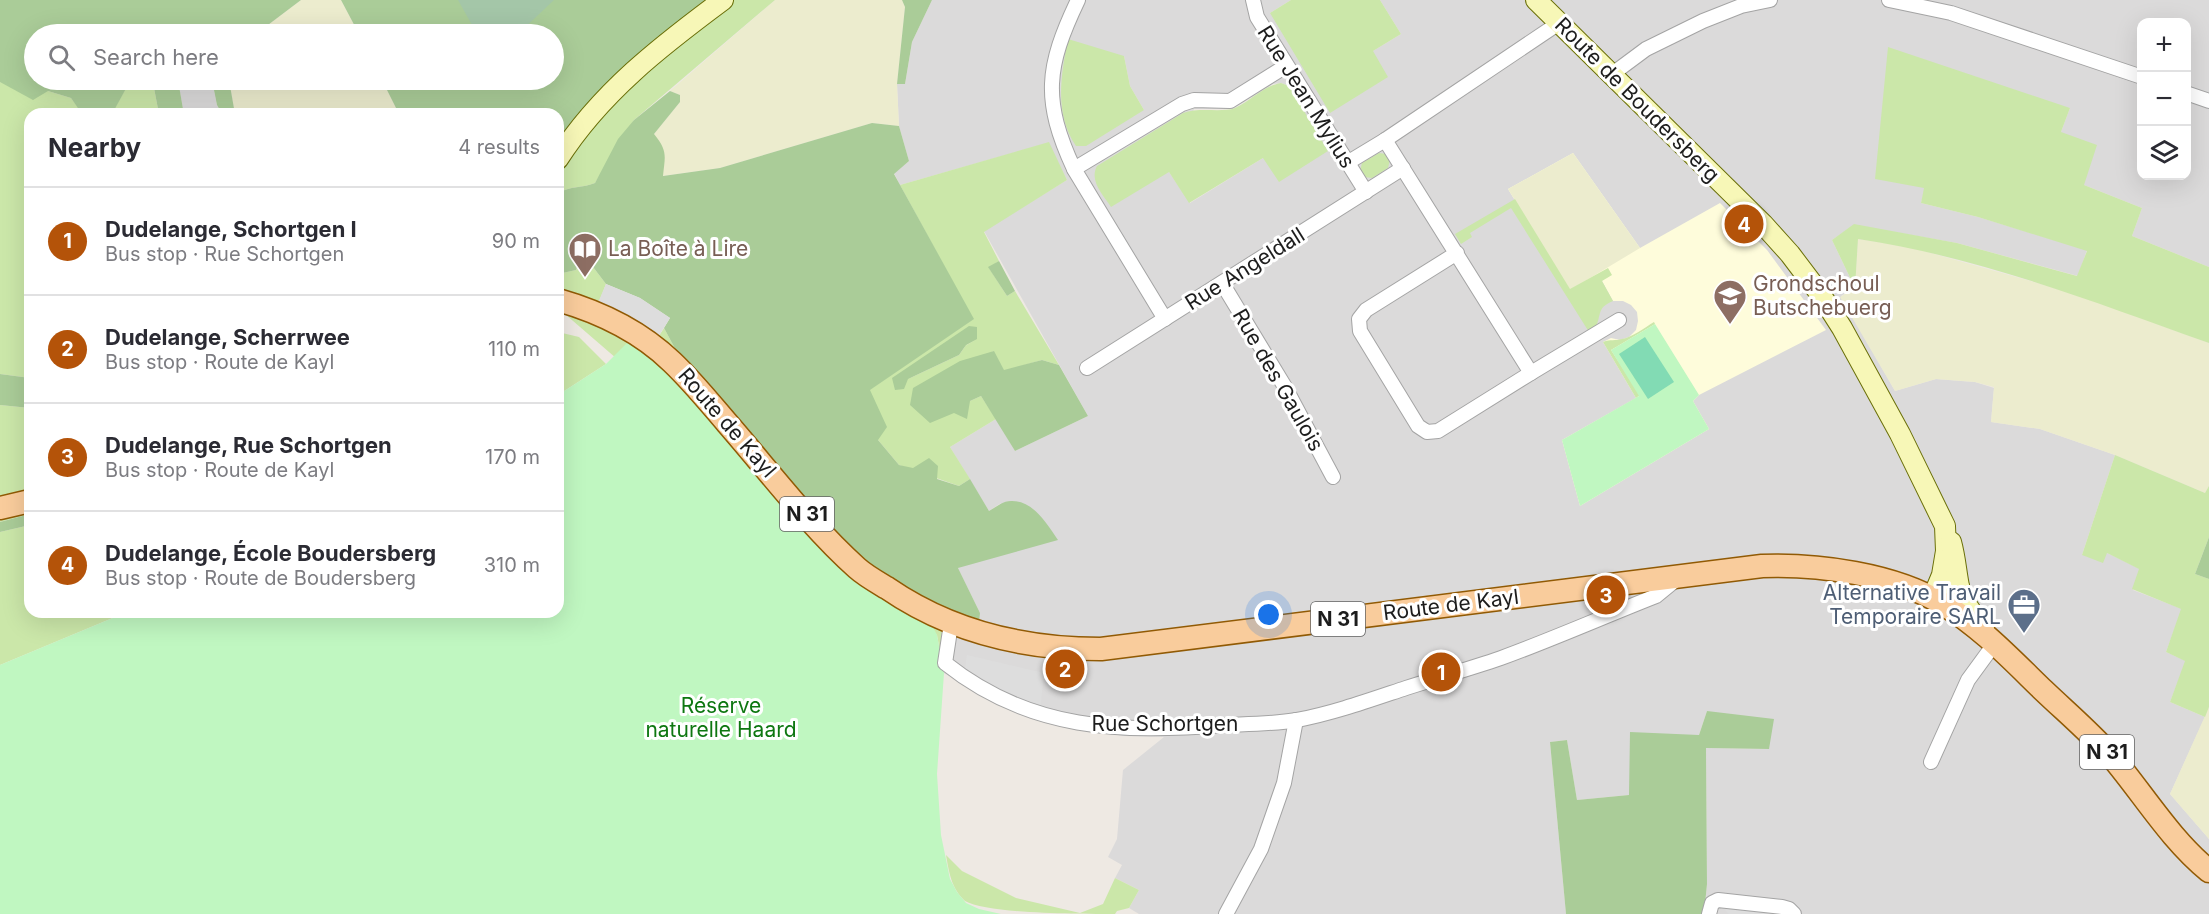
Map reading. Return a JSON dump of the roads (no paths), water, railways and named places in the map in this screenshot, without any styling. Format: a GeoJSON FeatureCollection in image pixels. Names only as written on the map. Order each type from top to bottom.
{"type":"FeatureCollection","features":[{"type":"Feature","properties":{"kind":"main road"},"geometry":{"type":"LineString","coordinates":[[564,149],[571,138],[618,84],[670,40],[723,0]]}},
{"type":"Feature","properties":{"kind":"main road","name":"Route de Boudersberg"},"geometry":{"type":"LineString","coordinates":[[1536,0],[1763,224],[1790,254],[1821,295],[1900,434],[1945,526],[1946,551],[1937,588],[1941,603]]}},
{"type":"Feature","properties":{"kind":"main road","name":"Route de Kayl"},"geometry":{"type":"LineString","coordinates":[[564,302],[594,312],[653,345],[689,379],[823,533],[858,569],[905,601],[951,624],[994,638],[1033,645],[1070,649],[1101,649],[1762,566],[1817,567],[1853,573],[1905,588],[1941,603],[1995,643],[2110,755],[2190,855],[2209,871]]}},
{"type":"Feature","properties":{"kind":"main road"},"geometry":{"type":"LineString","coordinates":[[0,508],[24,502]]}},
{"type":"Feature","properties":{"kind":"main road"},"geometry":{"type":"LineString","coordinates":[[1945,526],[1957,561],[1960,589],[1969,609],[1995,643]]}},
{"type":"Feature","properties":{"kind":"main road"},"geometry":{"type":"LineString","coordinates":[[1941,603],[1960,589]]}},
{"type":"Feature","properties":{"kind":"street"},"geometry":{"type":"LineString","coordinates":[[1078,0],[1061,37],[1052,73],[1054,115],[1062,143],[1074,169],[1166,319]]}},
{"type":"Feature","properties":{"kind":"street","name":"Rue Jean Mylius"},"geometry":{"type":"LineString","coordinates":[[1253,0],[1257,17],[1366,192]]}},
{"type":"Feature","properties":{"kind":"street"},"geometry":{"type":"LineString","coordinates":[[1611,75],[1646,48],[1703,21],[1741,6],[1770,0]]}},
{"type":"Feature","properties":{"kind":"street"},"geometry":{"type":"LineString","coordinates":[[1889,0],[1951,13],[2137,75]]}},
{"type":"Feature","properties":{"kind":"street"},"geometry":{"type":"LineString","coordinates":[[1347,163],[1559,23]]}},
{"type":"Feature","properties":{"kind":"street"},"geometry":{"type":"LineString","coordinates":[[1074,169],[1182,104],[1194,100],[1230,101],[1286,66]]}},
{"type":"Feature","properties":{"kind":"street"},"geometry":{"type":"LineString","coordinates":[[2191,94],[2209,101]]}},
{"type":"Feature","properties":{"kind":"street"},"geometry":{"type":"LineString","coordinates":[[1385,140],[1531,373]]}},
{"type":"Feature","properties":{"kind":"street","name":"Rue Angeldall"},"geometry":{"type":"LineString","coordinates":[[1087,368],[1403,168]]}},
{"type":"Feature","properties":{"kind":"street"},"geometry":{"type":"LineString","coordinates":[[1457,254],[1366,310],[1359,319],[1360,331],[1418,426],[1427,432],[1438,431],[1619,320]]}},
{"type":"Feature","properties":{"kind":"street","name":"Rue des Gaulois"},"geometry":{"type":"LineString","coordinates":[[1222,283],[1285,387],[1332,477]]}},
{"type":"Feature","properties":{"kind":"street","name":"Rue Schortgen"},"geometry":{"type":"LineString","coordinates":[[951,624],[945,663],[1010,703],[1043,716],[1080,723],[1124,728],[1209,727],[1296,720],[1340,710],[1501,658],[1656,596],[1682,575]]}},
{"type":"Feature","properties":{"kind":"street"},"geometry":{"type":"LineString","coordinates":[[1931,762],[1968,680],[1995,643]]}},
{"type":"Feature","properties":{"kind":"street"},"geometry":{"type":"LineString","coordinates":[[1226,914],[1261,849],[1284,783],[1296,720]]}},
{"type":"Feature","properties":{"kind":"street"},"geometry":{"type":"LineString","coordinates":[[1709,914],[1712,903],[1718,900],[1782,907],[1794,914]]}},
{"type":"Feature","properties":{"kind":"place","name":"Dudelange, École Boudersberg"},"geometry":{"type":"Point","coordinates":[1744,224]}},
{"type":"Feature","properties":{"kind":"place","name":"La Boîte à Lire"},"geometry":{"type":"Point","coordinates":[585,278]}},
{"type":"Feature","properties":{"kind":"place","name":"Grondschoul Butschebuerg"},"geometry":{"type":"Point","coordinates":[1730,325]}},
{"type":"Feature","properties":{"kind":"place","name":"Dudelange, Rue Schortgen"},"geometry":{"type":"Point","coordinates":[1606,595]}},
{"type":"Feature","properties":{"kind":"place","name":"Alternative Travail Temporaire SARL"},"geometry":{"type":"Point","coordinates":[2024,634]}},
{"type":"Feature","properties":{"kind":"place","name":"Dudelange, Scherrwee"},"geometry":{"type":"Point","coordinates":[1065,669]}},
{"type":"Feature","properties":{"kind":"place","name":"Dudelange, Schortgen I"},"geometry":{"type":"Point","coordinates":[1441,672]}},
{"type":"Feature","properties":{"kind":"park label","name":"Réserve naturelle Haard"},"geometry":{"type":"Point","coordinates":[721,718]}}]}
